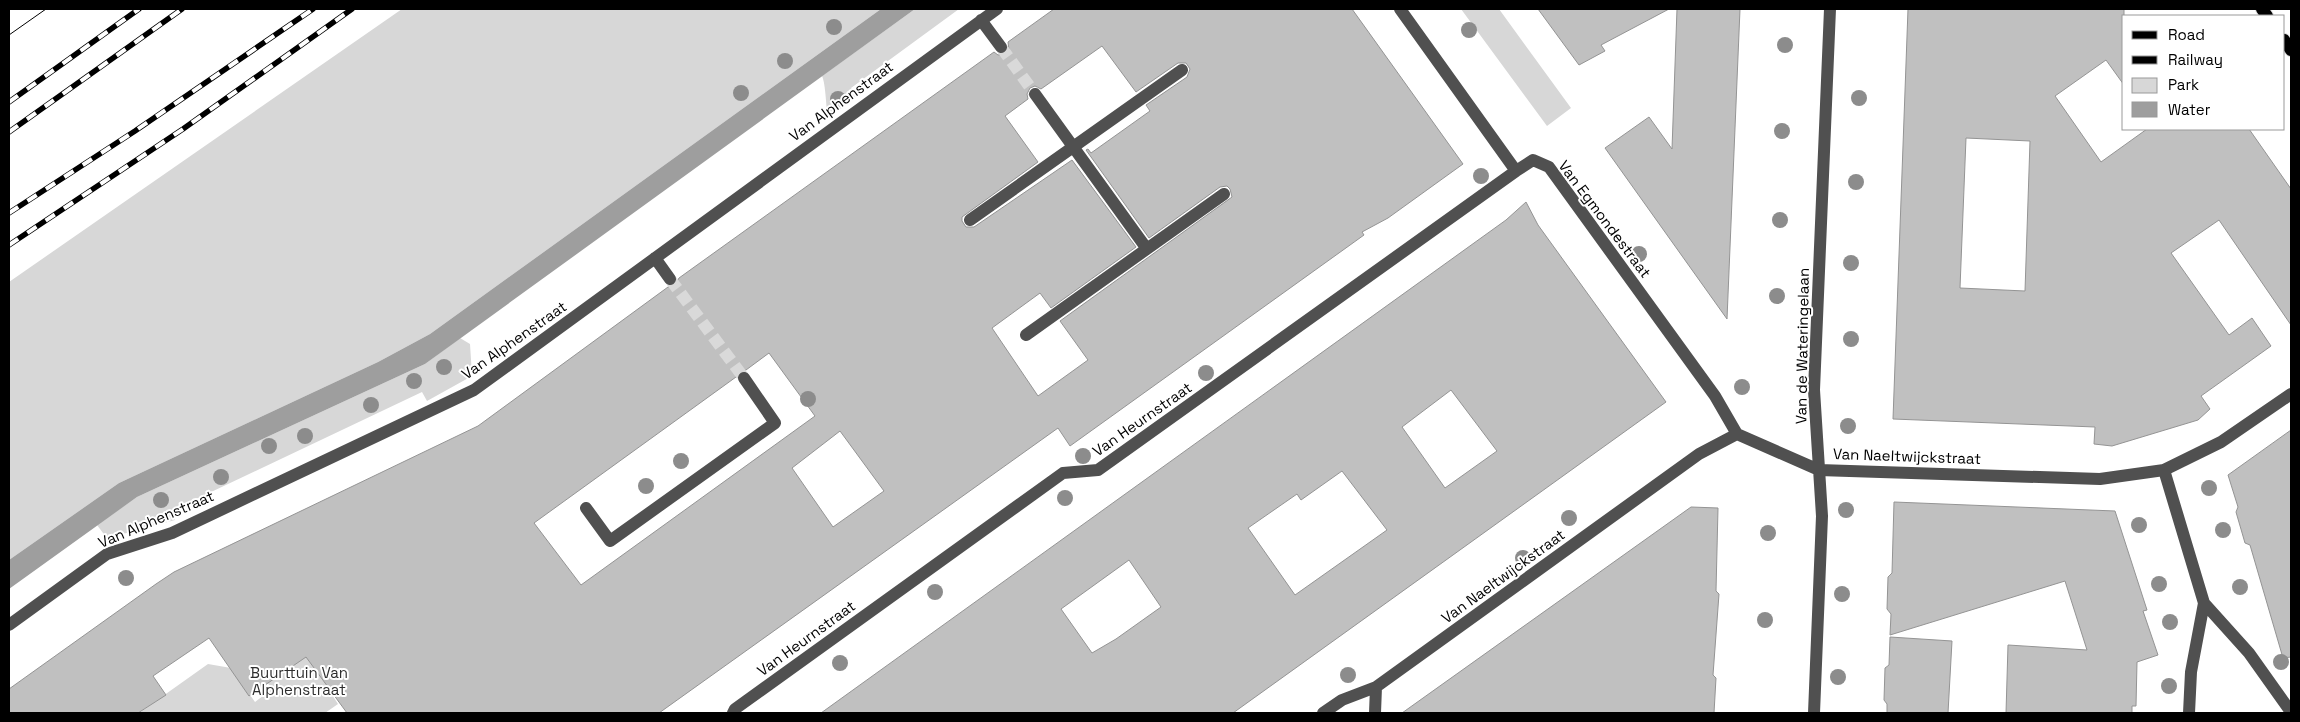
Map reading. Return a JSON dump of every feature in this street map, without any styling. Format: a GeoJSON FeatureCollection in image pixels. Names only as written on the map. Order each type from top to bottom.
{"type":"FeatureCollection","features":[{"type":"Feature","properties":{"kind":"street","name":"Van Alphenstraat"},"geometry":{"type":"LineString","coordinates":[[9,625],[107,554],[172,533],[474,390],[997,9]]}},
{"type":"Feature","properties":{"kind":"street"},"geometry":{"type":"LineString","coordinates":[[1400,9],[1516,171]]}},
{"type":"Feature","properties":{"kind":"street","name":"Van de Wateringelaan"},"geometry":{"type":"LineString","coordinates":[[1814,713],[1822,516],[1814,390],[1830,9]]}},
{"type":"Feature","properties":{"kind":"street"},"geometry":{"type":"LineString","coordinates":[[981,20],[1001,47]]}},
{"type":"Feature","properties":{"kind":"street"},"geometry":{"type":"LineString","coordinates":[[970,220],[1182,70]]}},
{"type":"Feature","properties":{"kind":"street"},"geometry":{"type":"LineString","coordinates":[[1035,94],[1147,250]]}},
{"type":"Feature","properties":{"kind":"street","name":"Van Egmondestraat"},"geometry":{"type":"LineString","coordinates":[[1516,171],[1532,160],[1549,167],[1715,396],[1737,434]]}},
{"type":"Feature","properties":{"kind":"street","name":"Van Heurnstraat"},"geometry":{"type":"LineString","coordinates":[[733,713],[1063,473],[1098,470],[1516,171]]}},
{"type":"Feature","properties":{"kind":"street"},"geometry":{"type":"LineString","coordinates":[[1026,335],[1224,194]]}},
{"type":"Feature","properties":{"kind":"street"},"geometry":{"type":"LineString","coordinates":[[655,258],[670,279]]}},
{"type":"Feature","properties":{"kind":"street"},"geometry":{"type":"LineString","coordinates":[[586,508],[610,541],[775,422],[744,378]]}},
{"type":"Feature","properties":{"kind":"street","name":"Van Naeltwijckstraat"},"geometry":{"type":"LineString","coordinates":[[1323,713],[1342,700],[1376,687],[1699,454],[1737,434],[1820,470],[2100,478],[2164,470],[2222,442],[2291,394]]}},
{"type":"Feature","properties":{"kind":"street"},"geometry":{"type":"LineString","coordinates":[[2164,470],[2204,603],[2250,654],[2291,712]]}},
{"type":"Feature","properties":{"kind":"street"},"geometry":{"type":"LineString","coordinates":[[2189,713],[2191,672],[2204,603]]}},
{"type":"Feature","properties":{"kind":"street"},"geometry":{"type":"LineString","coordinates":[[1374,713],[1376,687]]}},
{"type":"Feature","properties":{"kind":"green space"},"geometry":{"type":"Polygon","coordinates":[[[402,9],[881,9],[430,334],[378,362],[119,483],[9,560],[9,282],[402,9]]]}},
{"type":"Feature","properties":{"kind":"green space"},"geometry":{"type":"Polygon","coordinates":[[[915,9],[959,9],[851,88],[857,96],[828,119],[822,76],[915,9]]]}},
{"type":"Feature","properties":{"kind":"green space"},"geometry":{"type":"Polygon","coordinates":[[[1461,9],[1499,9],[1571,108],[1547,126],[1461,9]]]}},
{"type":"Feature","properties":{"kind":"green space"},"geometry":{"type":"Polygon","coordinates":[[[460,338],[470,344],[472,376],[427,401],[422,392],[171,511],[175,520],[119,535],[109,541],[97,525],[137,497],[425,364],[460,338]]]}},
{"type":"Feature","properties":{"kind":"green space","name":"Buurttuin Van Alphenstraat"},"geometry":{"type":"Polygon","coordinates":[[[471,584],[327,687],[338,704],[325,713],[139,713],[208,664],[231,668],[255,702],[272,689],[259,671],[471,584]]]}},
{"type":"Feature","properties":{"kind":"water"},"geometry":{"type":"Polygon","coordinates":[[[881,9],[915,9],[425,364],[137,497],[9,589],[9,560],[119,483],[378,362],[430,334],[881,9]]]}},
{"type":"Feature","properties":{"kind":"building"},"geometry":{"type":"Polygon","coordinates":[[[1054,9],[1352,9],[1463,164],[1388,218],[1362,232],[1364,235],[1070,446],[1058,428],[659,713],[347,713],[306,657],[249,696],[209,638],[153,676],[166,695],[138,713],[9,713],[9,689],[156,584],[174,572],[478,426],[668,287],[675,285],[679,278],[994,52],[998,55],[1005,54],[1009,50],[1008,42],[1054,9]],[[1102,46],[1041,89],[1035,86],[1030,88],[1027,94],[1028,99],[1005,116],[1038,162],[962,217],[966,227],[974,227],[1072,160],[1136,247],[1051,308],[1040,293],[992,328],[1038,396],[1088,360],[1060,321],[1232,197],[1227,186],[1220,187],[1149,238],[1086,150],[1088,149],[1091,153],[1150,111],[1146,105],[1187,77],[1190,69],[1186,63],[1178,63],[1136,92],[1102,46]],[[769,353],[746,370],[739,372],[736,377],[534,523],[581,585],[815,416],[769,353]],[[840,431],[792,468],[833,527],[884,491],[840,431]]]}},
{"type":"Feature","properties":{"kind":"building"},"geometry":{"type":"Polygon","coordinates":[[[1538,9],[1669,9],[1601,45],[1605,51],[1579,65],[1538,9]]]}},
{"type":"Feature","properties":{"kind":"building"},"geometry":{"type":"Polygon","coordinates":[[[1677,9],[1740,9],[1727,319],[1605,148],[1649,117],[1672,149],[1677,9]]]}},
{"type":"Feature","properties":{"kind":"building"},"geometry":{"type":"Polygon","coordinates":[[[1908,9],[2124,9],[2124,15],[2122,15],[2122,82],[2106,60],[2055,96],[2101,162],[2146,130],[2250,130],[2291,189],[2291,325],[2219,220],[2171,253],[2229,335],[2252,318],[2271,346],[2201,396],[2210,409],[2198,420],[2112,446],[2094,444],[2095,427],[1893,419],[1908,9]],[[1966,138],[1960,288],[2025,291],[2030,141],[1966,138]]]}},
{"type":"Feature","properties":{"kind":"building"},"geometry":{"type":"Polygon","coordinates":[[[1526,202],[1538,225],[1666,402],[1233,713],[821,713],[1506,220],[1526,202]],[[1451,390],[1402,427],[1445,488],[1497,451],[1451,390]],[[1342,471],[1301,500],[1297,494],[1248,528],[1295,595],[1387,530],[1342,471]],[[1129,560],[1061,609],[1092,653],[1116,639],[1161,607],[1129,560]]]}},
{"type":"Feature","properties":{"kind":"building"},"geometry":{"type":"Polygon","coordinates":[[[2291,430],[2291,657],[2283,658],[2250,545],[2245,543],[2236,512],[2238,507],[2228,475],[2291,430]]]}},
{"type":"Feature","properties":{"kind":"building"},"geometry":{"type":"Polygon","coordinates":[[[1894,502],[2115,511],[2147,610],[2143,611],[2158,655],[2137,662],[2136,706],[2132,706],[2132,713],[2006,713],[2008,645],[2087,650],[2065,581],[1890,635],[1891,614],[1887,609],[1888,577],[1892,573],[1894,502]]]}},
{"type":"Feature","properties":{"kind":"building"},"geometry":{"type":"Polygon","coordinates":[[[1691,507],[1718,508],[1716,591],[1719,594],[1713,675],[1716,678],[1714,713],[1402,713],[1691,507]]]}},
{"type":"Feature","properties":{"kind":"building"},"geometry":{"type":"Polygon","coordinates":[[[1890,637],[1952,641],[1948,713],[1887,713],[1887,704],[1884,700],[1885,668],[1889,665],[1890,637]]]}},
{"type":"Feature","properties":{"kind":"tunnel"},"geometry":{"type":"LineString","coordinates":[[1001,47],[1035,94]]}},
{"type":"Feature","properties":{"kind":"tunnel"},"geometry":{"type":"LineString","coordinates":[[670,279],[744,378]]}},
{"type":"Feature","properties":{"kind":"tram line"},"geometry":{"type":"LineString","coordinates":[[9,35],[46,9]]}},
{"type":"Feature","properties":{"kind":"railway"},"geometry":{"type":"LineString","coordinates":[[9,102],[139,9]]}},
{"type":"Feature","properties":{"kind":"railway"},"geometry":{"type":"LineString","coordinates":[[9,132],[182,9]]}},
{"type":"Feature","properties":{"kind":"railway"},"geometry":{"type":"LineString","coordinates":[[9,213],[135,131],[313,9]]}},
{"type":"Feature","properties":{"kind":"railway"},"geometry":{"type":"LineString","coordinates":[[9,245],[183,129],[352,9]]}}]}
